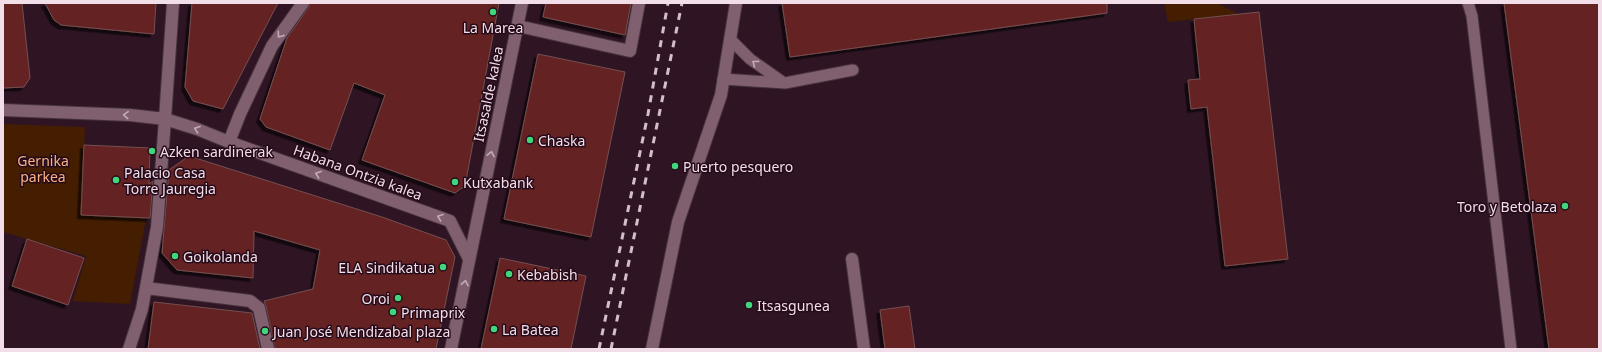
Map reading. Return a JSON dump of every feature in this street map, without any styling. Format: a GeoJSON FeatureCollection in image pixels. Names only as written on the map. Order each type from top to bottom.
{"type":"FeatureCollection","features":[{"type":"Feature","properties":{"kind":"street"},"geometry":{"type":"LineString","coordinates":[[129,349],[142,309],[157,227],[173,3]]}},
{"type":"Feature","properties":{"kind":"street"},"geometry":{"type":"LineString","coordinates":[[229,142],[240,114],[272,46],[303,3]]}},
{"type":"Feature","properties":{"kind":"street","name":"Itsasalde kalea"},"geometry":{"type":"LineString","coordinates":[[451,349],[522,3]]}},
{"type":"Feature","properties":{"kind":"street"},"geometry":{"type":"LineString","coordinates":[[518,26],[630,51],[639,3]]}},
{"type":"Feature","properties":{"kind":"street"},"geometry":{"type":"LineString","coordinates":[[652,349],[678,222],[721,95],[736,3]]}},
{"type":"Feature","properties":{"kind":"street","name":"Habana Ontzia kalea"},"geometry":{"type":"LineString","coordinates":[[3,110],[130,115],[165,119],[197,129],[229,142],[450,221],[469,259]]}},
{"type":"Feature","properties":{"kind":"street"},"geometry":{"type":"LineString","coordinates":[[852,259],[864,349]]}},
{"type":"Feature","properties":{"kind":"street"},"geometry":{"type":"LineString","coordinates":[[146,288],[250,301],[259,308],[268,349]]}},
{"type":"Feature","properties":{"kind":"lane"},"geometry":{"type":"LineString","coordinates":[[1468,3],[1472,16],[1511,349]]}},
{"type":"Feature","properties":{"kind":"lane"},"geometry":{"type":"LineString","coordinates":[[730,39],[750,59],[785,83]]}},
{"type":"Feature","properties":{"kind":"lane"},"geometry":{"type":"LineString","coordinates":[[723,79],[785,83],[853,70]]}},
{"type":"Feature","properties":{"kind":"green space"},"geometry":{"type":"Polygon","coordinates":[[[1164,3],[1217,3],[1238,14],[1168,22],[1164,3]]]}},
{"type":"Feature","properties":{"kind":"green space","name":"Gernika parkea"},"geometry":{"type":"Polygon","coordinates":[[[3,124],[85,127],[81,211],[146,219],[130,304],[73,301],[86,256],[3,232],[3,124]]]}},
{"type":"Feature","properties":{"kind":"building"},"geometry":{"type":"Polygon","coordinates":[[[3,3],[22,3],[30,78],[24,87],[3,88],[3,3]]]}},
{"type":"Feature","properties":{"kind":"building"},"geometry":{"type":"Polygon","coordinates":[[[45,3],[156,3],[154,34],[61,25],[54,20],[45,3]]]}},
{"type":"Feature","properties":{"kind":"building"},"geometry":{"type":"Polygon","coordinates":[[[192,3],[278,3],[223,109],[193,101],[185,87],[192,3]]]}},
{"type":"Feature","properties":{"kind":"building"},"geometry":{"type":"Polygon","coordinates":[[[310,3],[499,3],[465,186],[455,193],[362,160],[385,95],[354,83],[330,150],[266,127],[260,119],[287,38],[309,7],[310,3]]]}},
{"type":"Feature","properties":{"kind":"building"},"geometry":{"type":"Polygon","coordinates":[[[546,3],[631,3],[625,35],[543,17],[546,3]]]}},
{"type":"Feature","properties":{"kind":"building"},"geometry":{"type":"Polygon","coordinates":[[[782,3],[1107,3],[1107,13],[790,57],[782,3]]]}},
{"type":"Feature","properties":{"kind":"building","name":"Toro y Betolaza"},"geometry":{"type":"Polygon","coordinates":[[[1504,3],[1599,3],[1599,349],[1549,349],[1504,3]]]}},
{"type":"Feature","properties":{"kind":"building"},"geometry":{"type":"Polygon","coordinates":[[[1259,12],[1288,259],[1225,266],[1207,107],[1191,109],[1188,80],[1200,79],[1194,19],[1259,12]]]}},
{"type":"Feature","properties":{"kind":"building"},"geometry":{"type":"Polygon","coordinates":[[[538,54],[625,72],[591,237],[504,219],[538,54]]]}},
{"type":"Feature","properties":{"kind":"building","name":"Palacio Casa Torre Jauregia"},"geometry":{"type":"Polygon","coordinates":[[[84,145],[150,148],[149,184],[153,181],[150,218],[81,215],[84,145]]]}},
{"type":"Feature","properties":{"kind":"building"},"geometry":{"type":"Polygon","coordinates":[[[189,156],[382,217],[446,240],[455,257],[436,349],[275,349],[264,301],[313,289],[320,250],[254,231],[253,278],[177,270],[162,253],[169,170],[189,156]]]}},
{"type":"Feature","properties":{"kind":"building"},"geometry":{"type":"Polygon","coordinates":[[[27,239],[84,258],[68,305],[12,286],[27,239]]]}},
{"type":"Feature","properties":{"kind":"building"},"geometry":{"type":"Polygon","coordinates":[[[500,258],[586,276],[571,349],[481,349],[500,258]]]}},
{"type":"Feature","properties":{"kind":"building"},"geometry":{"type":"Polygon","coordinates":[[[154,302],[252,313],[260,349],[148,349],[154,302]]]}},
{"type":"Feature","properties":{"kind":"building"},"geometry":{"type":"Polygon","coordinates":[[[909,306],[915,349],[885,349],[880,310],[909,306]]]}},
{"type":"Feature","properties":{"kind":"railway"},"geometry":{"type":"LineString","coordinates":[[599,349],[648,114],[668,3]]}},
{"type":"Feature","properties":{"kind":"railway"},"geometry":{"type":"LineString","coordinates":[[611,349],[682,3]]}},
{"type":"Feature","properties":{"kind":"place","name":"La Marea"},"geometry":{"type":"Point","coordinates":[493,12]}},
{"type":"Feature","properties":{"kind":"place","name":"Chaska"},"geometry":{"type":"Point","coordinates":[530,140]}},
{"type":"Feature","properties":{"kind":"place","name":"Azken sardinerak"},"geometry":{"type":"Point","coordinates":[152,151]}},
{"type":"Feature","properties":{"kind":"place","name":"Puerto pesquero"},"geometry":{"type":"Point","coordinates":[675,166]}},
{"type":"Feature","properties":{"kind":"place","name":"Palacio Casa Torre Jauregia"},"geometry":{"type":"Point","coordinates":[116,180]}},
{"type":"Feature","properties":{"kind":"place","name":"Kutxabank"},"geometry":{"type":"Point","coordinates":[455,182]}},
{"type":"Feature","properties":{"kind":"place","name":"Toro y Betolaza"},"geometry":{"type":"Point","coordinates":[1565,206]}},
{"type":"Feature","properties":{"kind":"place","name":"Goikolanda"},"geometry":{"type":"Point","coordinates":[175,256]}},
{"type":"Feature","properties":{"kind":"place","name":"ELA Sindikatua"},"geometry":{"type":"Point","coordinates":[443,267]}},
{"type":"Feature","properties":{"kind":"place","name":"Kebabish"},"geometry":{"type":"Point","coordinates":[509,274]}},
{"type":"Feature","properties":{"kind":"place","name":"Oroi"},"geometry":{"type":"Point","coordinates":[398,298]}},
{"type":"Feature","properties":{"kind":"place","name":"Itsasgunea"},"geometry":{"type":"Point","coordinates":[749,305]}},
{"type":"Feature","properties":{"kind":"place","name":"Primaprix"},"geometry":{"type":"Point","coordinates":[393,312]}},
{"type":"Feature","properties":{"kind":"place","name":"La Batea"},"geometry":{"type":"Point","coordinates":[494,329]}},
{"type":"Feature","properties":{"kind":"place","name":"Juan José Mendizabal plaza"},"geometry":{"type":"Point","coordinates":[265,331]}}]}
